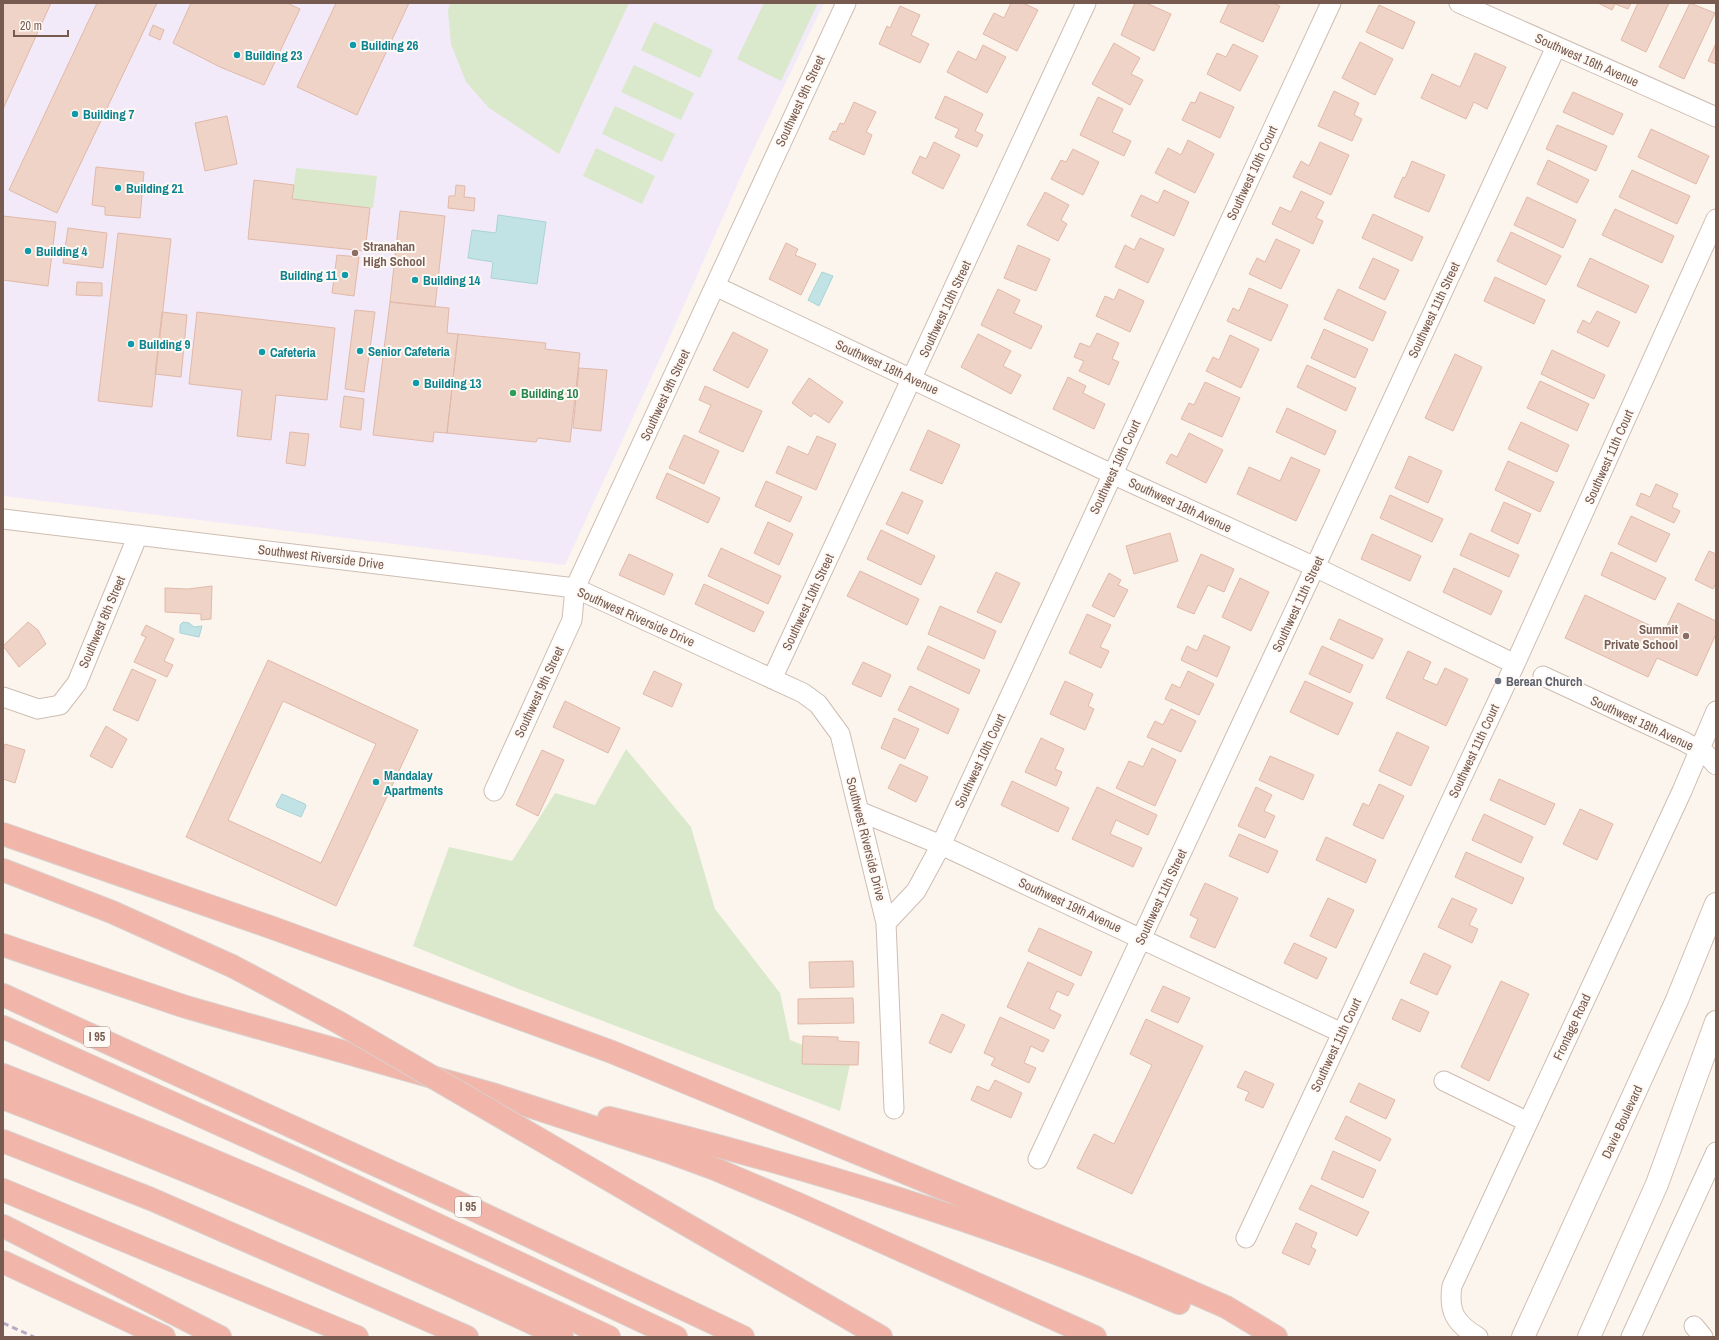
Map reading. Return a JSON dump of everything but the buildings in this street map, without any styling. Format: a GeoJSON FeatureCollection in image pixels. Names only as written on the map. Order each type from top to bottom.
{"type":"FeatureCollection","features":[{"type":"Feature","properties":{"kind":"highway"},"geometry":{"type":"LineString","coordinates":[[3,834],[273,928],[612,1052],[1155,1276],[1226,1307],[1276,1337]]}},
{"type":"Feature","properties":{"kind":"highway"},"geometry":{"type":"LineString","coordinates":[[3,870],[112,912],[232,966],[338,1022],[881,1337]]}},
{"type":"Feature","properties":{"kind":"highway"},"geometry":{"type":"LineString","coordinates":[[3,945],[186,1007],[492,1094],[632,1139],[715,1169],[805,1207],[1095,1337]]}},
{"type":"Feature","properties":{"kind":"highway","name":"I 95"},"geometry":{"type":"LineString","coordinates":[[3,995],[466,1206],[743,1337]]}},
{"type":"Feature","properties":{"kind":"highway"},"geometry":{"type":"LineString","coordinates":[[3,1027],[308,1164],[676,1337]]}},
{"type":"Feature","properties":{"kind":"highway"},"geometry":{"type":"LineString","coordinates":[[3,1065],[66,1100]]}},
{"type":"Feature","properties":{"kind":"highway"},"geometry":{"type":"LineString","coordinates":[[3,1075],[182,1147],[355,1221],[609,1337]]}},
{"type":"Feature","properties":{"kind":"highway"},"geometry":{"type":"LineString","coordinates":[[492,1094],[612,1119],[781,1163],[846,1182],[974,1224],[1095,1269],[1256,1337]]}},
{"type":"Feature","properties":{"kind":"highway"},"geometry":{"type":"LineString","coordinates":[[3,1098],[187,1170],[362,1246],[562,1337]]}},
{"type":"Feature","properties":{"kind":"highway"},"geometry":{"type":"LineString","coordinates":[[3,1141],[152,1199],[467,1337]]}},
{"type":"Feature","properties":{"kind":"highway"},"geometry":{"type":"LineString","coordinates":[[3,1190],[357,1337]]}},
{"type":"Feature","properties":{"kind":"highway"},"geometry":{"type":"LineString","coordinates":[[3,1226],[220,1337]]}},
{"type":"Feature","properties":{"kind":"highway"},"geometry":{"type":"LineString","coordinates":[[3,1262],[164,1337]]}},
{"type":"Feature","properties":{"kind":"main road","name":"Davie Boulevard"},"geometry":{"type":"LineString","coordinates":[[1523,1337],[1677,1000],[1716,904]]}},
{"type":"Feature","properties":{"kind":"main road"},"geometry":{"type":"LineString","coordinates":[[1593,1329],[1644,1216],[1671,1150],[1716,1022]]}},
{"type":"Feature","properties":{"kind":"street","name":"Southwest 9th Street"},"geometry":{"type":"LineString","coordinates":[[494,791],[572,620],[575,588],[846,3]]}},
{"type":"Feature","properties":{"kind":"street","name":"Southwest 10th Street"},"geometry":{"type":"LineString","coordinates":[[772,679],[1086,3]]}},
{"type":"Feature","properties":{"kind":"street","name":"Southwest 10th Court"},"geometry":{"type":"LineString","coordinates":[[886,923],[916,891],[941,845],[1331,3]]}},
{"type":"Feature","properties":{"kind":"street","name":"Southwest 16th Avenue"},"geometry":{"type":"LineString","coordinates":[[1459,3],[1716,117]]}},
{"type":"Feature","properties":{"kind":"street","name":"Southwest 11th Street"},"geometry":{"type":"LineString","coordinates":[[1038,1159],[1142,939],[1556,47]]}},
{"type":"Feature","properties":{"kind":"street","name":"Southwest 11th Court"},"geometry":{"type":"LineString","coordinates":[[1246,1238],[1515,664],[1716,219]]}},
{"type":"Feature","properties":{"kind":"street","name":"Southwest 18th Avenue"},"geometry":{"type":"LineString","coordinates":[[715,286],[913,378],[1112,474],[1315,567],[1515,664]]}},
{"type":"Feature","properties":{"kind":"street","name":"Southwest Riverside Drive"},"geometry":{"type":"LineString","coordinates":[[3,519],[575,588],[803,693],[818,704],[840,734],[861,812],[886,923],[894,1109]]}},
{"type":"Feature","properties":{"kind":"street","name":"Southwest 8th Street"},"geometry":{"type":"LineString","coordinates":[[3,697],[38,709],[60,706],[76,682],[138,535]]}},
{"type":"Feature","properties":{"kind":"street","name":"Southwest 18th Avenue"},"geometry":{"type":"LineString","coordinates":[[1543,676],[1700,750],[1716,764]]}},
{"type":"Feature","properties":{"kind":"street","name":"Frontage Road"},"geometry":{"type":"LineString","coordinates":[[1478,1337],[1464,1327],[1453,1313],[1450,1296],[1456,1278],[1700,750],[1716,710]]}},
{"type":"Feature","properties":{"kind":"street","name":"Southwest 19th Avenue"},"geometry":{"type":"LineString","coordinates":[[861,812],[941,845],[1342,1033]]}},
{"type":"Feature","properties":{"kind":"street"},"geometry":{"type":"LineString","coordinates":[[1444,1082],[1528,1122]]}},
{"type":"Feature","properties":{"kind":"street"},"geometry":{"type":"LineString","coordinates":[[1631,1337],[1716,1152]]}},
{"type":"Feature","properties":{"kind":"shaded area","name":"Stranahan High School"},"geometry":{"type":"Polygon","coordinates":[[[3,3],[824,3],[746,165],[668,341],[565,565],[3,496],[3,3]]]}},
{"type":"Feature","properties":{"kind":"green space"},"geometry":{"type":"Polygon","coordinates":[[[450,3],[629,3],[559,154],[489,108],[466,82],[451,44],[448,11],[450,3]]]}},
{"type":"Feature","properties":{"kind":"green space"},"geometry":{"type":"Polygon","coordinates":[[[764,3],[818,3],[781,81],[737,59],[764,3]]]}},
{"type":"Feature","properties":{"kind":"green space"},"geometry":{"type":"Polygon","coordinates":[[[654,22],[713,50],[700,78],[641,50],[654,22]]]}},
{"type":"Feature","properties":{"kind":"green space"},"geometry":{"type":"Polygon","coordinates":[[[634,65],[694,93],[681,120],[621,92],[634,65]]]}},
{"type":"Feature","properties":{"kind":"green space"},"geometry":{"type":"Polygon","coordinates":[[[615,106],[675,134],[662,162],[602,134],[615,106]]]}},
{"type":"Feature","properties":{"kind":"green space"},"geometry":{"type":"Polygon","coordinates":[[[596,148],[655,176],[642,204],[583,176],[596,148]]]}},
{"type":"Feature","properties":{"kind":"green space"},"geometry":{"type":"Polygon","coordinates":[[[296,168],[377,176],[373,208],[292,199],[296,168]]]}},
{"type":"Feature","properties":{"kind":"green space"},"geometry":{"type":"Polygon","coordinates":[[[626,749],[691,827],[715,909],[780,993],[790,1040],[850,1064],[840,1111],[516,988],[413,946],[449,847],[512,861],[555,793],[595,805],[626,749]]]}},
{"type":"Feature","properties":{"kind":"water"},"geometry":{"type":"Polygon","coordinates":[[[498,215],[546,222],[537,284],[491,278],[493,262],[468,258],[472,230],[496,233],[498,215]]]}},
{"type":"Feature","properties":{"kind":"water"},"geometry":{"type":"Polygon","coordinates":[[[822,272],[833,276],[819,306],[808,300],[822,272]]]}},
{"type":"Feature","properties":{"kind":"water"},"geometry":{"type":"Polygon","coordinates":[[[183,622],[189,623],[194,627],[202,626],[199,637],[180,633],[180,625],[183,622]]]}},
{"type":"Feature","properties":{"kind":"water"},"geometry":{"type":"Polygon","coordinates":[[[282,794],[305,804],[306,806],[301,817],[277,807],[276,805],[282,794]]]}},
{"type":"Feature","properties":{"kind":"railway"},"geometry":{"type":"LineString","coordinates":[[3,1323],[34,1337]]}},
{"type":"Feature","properties":{"kind":"place","name":"Building 26"},"geometry":{"type":"Point","coordinates":[353,45]}},
{"type":"Feature","properties":{"kind":"place","name":"Building 23"},"geometry":{"type":"Point","coordinates":[237,55]}},
{"type":"Feature","properties":{"kind":"place","name":"Building 7"},"geometry":{"type":"Point","coordinates":[75,114]}},
{"type":"Feature","properties":{"kind":"place","name":"Building 21"},"geometry":{"type":"Point","coordinates":[118,188]}},
{"type":"Feature","properties":{"kind":"place","name":"Building 4"},"geometry":{"type":"Point","coordinates":[28,251]}},
{"type":"Feature","properties":{"kind":"place","name":"Stranahan High School"},"geometry":{"type":"Point","coordinates":[355,253]}},
{"type":"Feature","properties":{"kind":"place","name":"Building 11"},"geometry":{"type":"Point","coordinates":[345,275]}},
{"type":"Feature","properties":{"kind":"place","name":"Building 14"},"geometry":{"type":"Point","coordinates":[415,280]}},
{"type":"Feature","properties":{"kind":"place","name":"Building 9"},"geometry":{"type":"Point","coordinates":[131,344]}},
{"type":"Feature","properties":{"kind":"place","name":"Senior Cafeteria"},"geometry":{"type":"Point","coordinates":[360,351]}},
{"type":"Feature","properties":{"kind":"place","name":"Cafeteria"},"geometry":{"type":"Point","coordinates":[262,352]}},
{"type":"Feature","properties":{"kind":"place","name":"Building 13"},"geometry":{"type":"Point","coordinates":[416,383]}},
{"type":"Feature","properties":{"kind":"place","name":"Building 10"},"geometry":{"type":"Point","coordinates":[513,393]}},
{"type":"Feature","properties":{"kind":"place","name":"Summit Private School"},"geometry":{"type":"Point","coordinates":[1686,636]}},
{"type":"Feature","properties":{"kind":"place","name":"Berean Church"},"geometry":{"type":"Point","coordinates":[1498,681]}},
{"type":"Feature","properties":{"kind":"place","name":"Mandalay Apartments"},"geometry":{"type":"Point","coordinates":[376,782]}}]}
